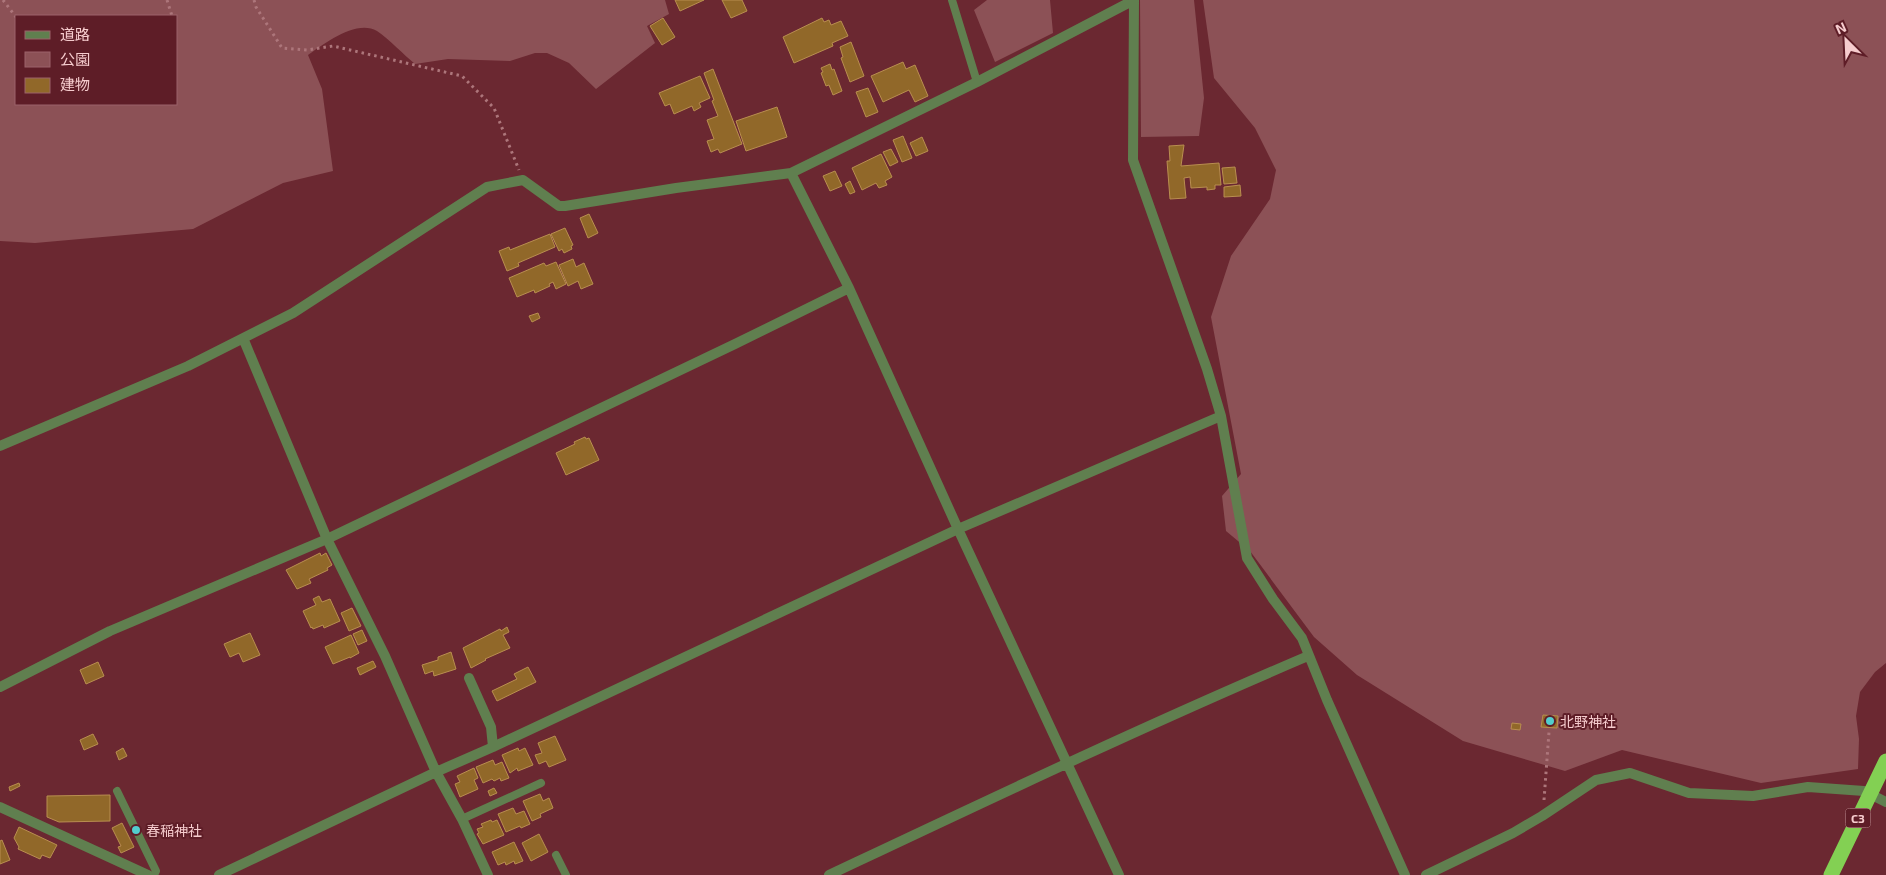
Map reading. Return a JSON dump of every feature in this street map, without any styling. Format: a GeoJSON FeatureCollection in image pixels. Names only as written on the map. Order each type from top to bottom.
{"type":"FeatureCollection","features":[{"type":"Feature","properties":{"kind":"highway","name":"C3"},"geometry":{"type":"LineString","coordinates":[[1831,875],[1886,761]]}},
{"type":"Feature","properties":{"kind":"street"},"geometry":{"type":"LineString","coordinates":[[0,446],[188,366],[294,313],[487,187],[524,180],[559,206],[565,206],[676,188],[791,173],[977,82],[1134,0],[1133,160],[1207,369],[1221,416],[1247,558],[1273,599],[1302,638],[1308,656],[1405,875]]}},
{"type":"Feature","properties":{"kind":"street"},"geometry":{"type":"LineString","coordinates":[[791,173],[848,288],[1118,875]]}},
{"type":"Feature","properties":{"kind":"street"},"geometry":{"type":"LineString","coordinates":[[0,687],[110,631],[327,540],[848,288]]}},
{"type":"Feature","properties":{"kind":"street"},"geometry":{"type":"LineString","coordinates":[[243,338],[327,540],[384,656],[436,772],[462,819],[488,875]]}},
{"type":"Feature","properties":{"kind":"street"},"geometry":{"type":"LineString","coordinates":[[219,875],[958,529],[1221,416]]}},
{"type":"Feature","properties":{"kind":"street"},"geometry":{"type":"LineString","coordinates":[[829,875],[1067,762],[1172,714],[1308,656]]}},
{"type":"Feature","properties":{"kind":"street"},"geometry":{"type":"LineString","coordinates":[[469,678],[491,727],[493,747]]}},
{"type":"Feature","properties":{"kind":"street"},"geometry":{"type":"LineString","coordinates":[[1426,875],[1512,834],[1596,780],[1630,773],[1689,793],[1753,796],[1808,787],[1864,791],[1886,802]]}},
{"type":"Feature","properties":{"kind":"street"},"geometry":{"type":"LineString","coordinates":[[0,807],[148,875]]}},
{"type":"Feature","properties":{"kind":"lane"},"geometry":{"type":"LineString","coordinates":[[952,0],[977,82]]}},
{"type":"Feature","properties":{"kind":"lane"},"geometry":{"type":"LineString","coordinates":[[462,819],[541,782]]}},
{"type":"Feature","properties":{"kind":"lane"},"geometry":{"type":"LineString","coordinates":[[116,791],[156,871],[154,875]]}},
{"type":"Feature","properties":{"kind":"lane"},"geometry":{"type":"LineString","coordinates":[[556,855],[566,875]]}},
{"type":"Feature","properties":{"kind":"path"},"geometry":{"type":"LineString","coordinates":[[3,0],[15,16]]}},
{"type":"Feature","properties":{"kind":"path"},"geometry":{"type":"LineString","coordinates":[[167,0],[172,15]]}},
{"type":"Feature","properties":{"kind":"path"},"geometry":{"type":"LineString","coordinates":[[254,0],[256,7],[282,48],[307,50],[333,46],[462,76],[494,108],[524,180]]}},
{"type":"Feature","properties":{"kind":"path"},"geometry":{"type":"LineString","coordinates":[[1542,816],[1549,732]]}},
{"type":"Feature","properties":{"kind":"green space"},"geometry":{"type":"Polygon","coordinates":[[[0,0],[665,0],[669,14],[647,26],[655,43],[596,89],[569,63],[547,53],[535,53],[510,61],[448,59],[415,64],[377,31],[369,28],[350,30],[331,39],[308,55],[322,89],[333,171],[283,183],[193,229],[35,243],[0,241],[0,0]]]}},
{"type":"Feature","properties":{"kind":"green space"},"geometry":{"type":"Polygon","coordinates":[[[987,0],[1050,0],[1053,33],[995,62],[974,10],[987,0]]]}},
{"type":"Feature","properties":{"kind":"green space"},"geometry":{"type":"Polygon","coordinates":[[[1140,0],[1194,0],[1204,98],[1199,136],[1141,137],[1140,0]]]}},
{"type":"Feature","properties":{"kind":"green space"},"geometry":{"type":"Polygon","coordinates":[[[1203,0],[1886,0],[1886,663],[1875,672],[1860,692],[1856,716],[1859,739],[1858,769],[1761,783],[1622,750],[1565,771],[1463,741],[1357,675],[1314,637],[1250,551],[1226,531],[1222,496],[1241,474],[1211,317],[1231,256],[1270,199],[1276,170],[1255,128],[1214,78],[1203,0]]]}},
{"type":"Feature","properties":{"kind":"building"},"geometry":{"type":"Polygon","coordinates":[[[675,0],[704,0],[680,11],[675,0]]]}},
{"type":"Feature","properties":{"kind":"building"},"geometry":{"type":"Polygon","coordinates":[[[722,0],[742,0],[747,11],[731,18],[722,0]]]}},
{"type":"Feature","properties":{"kind":"building"},"geometry":{"type":"Polygon","coordinates":[[[663,18],[675,37],[662,45],[650,26],[663,18]]]}},
{"type":"Feature","properties":{"kind":"building"},"geometry":{"type":"Polygon","coordinates":[[[822,18],[824,22],[829,20],[831,25],[841,21],[848,36],[832,43],[833,46],[794,63],[783,37],[822,18]]]}},
{"type":"Feature","properties":{"kind":"building"},"geometry":{"type":"Polygon","coordinates":[[[851,42],[864,76],[850,82],[841,58],[843,57],[840,47],[851,42]]]}},
{"type":"Feature","properties":{"kind":"building"},"geometry":{"type":"Polygon","coordinates":[[[903,62],[906,69],[915,65],[928,96],[915,102],[909,90],[883,102],[871,76],[903,62]]]}},
{"type":"Feature","properties":{"kind":"building"},"geometry":{"type":"Polygon","coordinates":[[[830,64],[832,70],[834,69],[842,91],[833,95],[829,85],[826,86],[821,73],[823,72],[821,68],[830,64]]]}},
{"type":"Feature","properties":{"kind":"building"},"geometry":{"type":"Polygon","coordinates":[[[713,69],[742,144],[720,153],[718,149],[711,152],[707,141],[714,139],[707,120],[718,116],[704,73],[713,69]]]}},
{"type":"Feature","properties":{"kind":"building"},"geometry":{"type":"Polygon","coordinates":[[[700,76],[710,98],[699,103],[701,107],[694,111],[692,106],[674,114],[670,104],[665,106],[659,93],[700,76]]]}},
{"type":"Feature","properties":{"kind":"building"},"geometry":{"type":"Polygon","coordinates":[[[868,88],[878,112],[866,117],[856,92],[868,88]]]}},
{"type":"Feature","properties":{"kind":"building"},"geometry":{"type":"Polygon","coordinates":[[[777,107],[787,137],[746,151],[736,121],[777,107]]]}},
{"type":"Feature","properties":{"kind":"building"},"geometry":{"type":"Polygon","coordinates":[[[903,136],[912,158],[902,162],[893,140],[903,136]]]}},
{"type":"Feature","properties":{"kind":"building"},"geometry":{"type":"Polygon","coordinates":[[[922,137],[928,151],[916,156],[910,143],[922,137]]]}},
{"type":"Feature","properties":{"kind":"building"},"geometry":{"type":"Polygon","coordinates":[[[1184,145],[1181,166],[1219,163],[1221,185],[1215,185],[1215,189],[1207,190],[1207,187],[1191,188],[1190,177],[1184,178],[1186,198],[1170,199],[1167,161],[1170,161],[1169,146],[1184,145]]]}},
{"type":"Feature","properties":{"kind":"building"},"geometry":{"type":"Polygon","coordinates":[[[891,149],[898,162],[890,166],[883,152],[891,149]]]}},
{"type":"Feature","properties":{"kind":"building"},"geometry":{"type":"Polygon","coordinates":[[[881,154],[892,177],[885,181],[887,185],[879,188],[876,183],[862,190],[852,168],[881,154]]]}},
{"type":"Feature","properties":{"kind":"building"},"geometry":{"type":"Polygon","coordinates":[[[1235,167],[1237,183],[1224,184],[1222,168],[1235,167]]]}},
{"type":"Feature","properties":{"kind":"building"},"geometry":{"type":"Polygon","coordinates":[[[835,171],[842,186],[830,191],[823,176],[835,171]]]}},
{"type":"Feature","properties":{"kind":"building"},"geometry":{"type":"Polygon","coordinates":[[[850,181],[855,192],[850,194],[845,184],[850,181]]]}},
{"type":"Feature","properties":{"kind":"building"},"geometry":{"type":"Polygon","coordinates":[[[1240,185],[1241,196],[1224,197],[1224,187],[1240,185]]]}},
{"type":"Feature","properties":{"kind":"building"},"geometry":{"type":"Polygon","coordinates":[[[589,214],[598,233],[588,238],[580,218],[589,214]]]}},
{"type":"Feature","properties":{"kind":"building"},"geometry":{"type":"Polygon","coordinates":[[[565,228],[573,245],[571,246],[572,249],[564,253],[562,249],[559,251],[551,234],[565,228]]]}},
{"type":"Feature","properties":{"kind":"building"},"geometry":{"type":"Polygon","coordinates":[[[550,234],[555,247],[518,263],[519,266],[507,271],[499,251],[509,247],[510,250],[550,234]]]}},
{"type":"Feature","properties":{"kind":"building"},"geometry":{"type":"Polygon","coordinates":[[[573,259],[576,267],[584,263],[593,284],[581,289],[578,281],[568,286],[559,265],[573,259]]]}},
{"type":"Feature","properties":{"kind":"building"},"geometry":{"type":"Polygon","coordinates":[[[556,262],[566,284],[556,289],[553,282],[549,284],[550,286],[535,293],[534,290],[517,297],[509,278],[544,263],[546,266],[556,262]]]}},
{"type":"Feature","properties":{"kind":"building"},"geometry":{"type":"Polygon","coordinates":[[[538,313],[540,318],[532,322],[529,316],[538,313]]]}},
{"type":"Feature","properties":{"kind":"building"},"geometry":{"type":"Polygon","coordinates":[[[585,437],[586,439],[589,438],[599,460],[566,475],[556,453],[585,437]]]}},
{"type":"Feature","properties":{"kind":"building"},"geometry":{"type":"Polygon","coordinates":[[[320,553],[321,556],[326,553],[332,565],[327,568],[328,570],[309,579],[311,583],[297,589],[286,570],[320,553]]]}},
{"type":"Feature","properties":{"kind":"building"},"geometry":{"type":"Polygon","coordinates":[[[319,596],[322,602],[330,599],[340,621],[324,628],[323,625],[313,629],[303,611],[316,605],[313,599],[319,596]]]}},
{"type":"Feature","properties":{"kind":"building"},"geometry":{"type":"Polygon","coordinates":[[[352,608],[361,626],[349,631],[341,613],[352,608]]]}},
{"type":"Feature","properties":{"kind":"building"},"geometry":{"type":"Polygon","coordinates":[[[507,627],[509,632],[503,635],[510,648],[485,659],[471,668],[463,648],[507,627]]]}},
{"type":"Feature","properties":{"kind":"building"},"geometry":{"type":"Polygon","coordinates":[[[362,630],[367,641],[358,645],[353,634],[362,630]]]}},
{"type":"Feature","properties":{"kind":"building"},"geometry":{"type":"Polygon","coordinates":[[[250,633],[260,655],[243,662],[239,653],[230,657],[224,644],[250,633]]]}},
{"type":"Feature","properties":{"kind":"building"},"geometry":{"type":"Polygon","coordinates":[[[351,635],[359,653],[333,664],[325,647],[351,635]]]}},
{"type":"Feature","properties":{"kind":"building"},"geometry":{"type":"Polygon","coordinates":[[[451,652],[456,669],[434,676],[433,671],[425,674],[422,665],[438,660],[438,657],[451,652]]]}},
{"type":"Feature","properties":{"kind":"building"},"geometry":{"type":"Polygon","coordinates":[[[373,661],[376,667],[360,675],[357,668],[373,661]]]}},
{"type":"Feature","properties":{"kind":"building"},"geometry":{"type":"Polygon","coordinates":[[[98,662],[104,676],[86,684],[80,670],[98,662]]]}},
{"type":"Feature","properties":{"kind":"building"},"geometry":{"type":"Polygon","coordinates":[[[528,667],[536,682],[497,701],[492,691],[517,679],[514,674],[528,667]]]}},
{"type":"Feature","properties":{"kind":"building","name":"北野神社"},"geometry":{"type":"Polygon","coordinates":[[[1543,715],[1558,716],[1557,728],[1541,727],[1543,715]]]}},
{"type":"Feature","properties":{"kind":"building"},"geometry":{"type":"Polygon","coordinates":[[[1512,723],[1521,724],[1520,730],[1511,729],[1512,723]]]}},
{"type":"Feature","properties":{"kind":"building"},"geometry":{"type":"Polygon","coordinates":[[[93,734],[98,744],[84,750],[80,740],[93,734]]]}},
{"type":"Feature","properties":{"kind":"building"},"geometry":{"type":"Polygon","coordinates":[[[555,736],[566,760],[549,767],[546,761],[539,764],[535,755],[542,753],[538,743],[555,736]]]}},
{"type":"Feature","properties":{"kind":"building"},"geometry":{"type":"Polygon","coordinates":[[[123,748],[127,756],[119,760],[116,752],[123,748]]]}},
{"type":"Feature","properties":{"kind":"building"},"geometry":{"type":"Polygon","coordinates":[[[518,748],[519,751],[525,748],[533,765],[518,771],[517,768],[510,773],[502,755],[518,748]]]}},
{"type":"Feature","properties":{"kind":"building"},"geometry":{"type":"Polygon","coordinates":[[[493,760],[495,765],[502,762],[509,778],[501,781],[500,778],[494,781],[492,779],[483,783],[476,767],[493,760]]]}},
{"type":"Feature","properties":{"kind":"building"},"geometry":{"type":"Polygon","coordinates":[[[474,768],[478,778],[474,780],[478,789],[460,797],[455,784],[460,782],[457,776],[474,768]]]}},
{"type":"Feature","properties":{"kind":"building"},"geometry":{"type":"Polygon","coordinates":[[[19,783],[20,786],[10,791],[9,787],[19,783]]]}},
{"type":"Feature","properties":{"kind":"building"},"geometry":{"type":"Polygon","coordinates":[[[494,788],[497,793],[490,796],[488,791],[494,788]]]}},
{"type":"Feature","properties":{"kind":"building"},"geometry":{"type":"Polygon","coordinates":[[[540,794],[543,801],[549,798],[553,808],[540,814],[541,817],[532,821],[523,801],[540,794]]]}},
{"type":"Feature","properties":{"kind":"building"},"geometry":{"type":"Polygon","coordinates":[[[110,795],[110,821],[59,822],[47,817],[47,796],[110,795]]]}},
{"type":"Feature","properties":{"kind":"building"},"geometry":{"type":"Polygon","coordinates":[[[513,808],[516,814],[524,811],[530,824],[506,832],[498,814],[513,808]]]}},
{"type":"Feature","properties":{"kind":"building"},"geometry":{"type":"Polygon","coordinates":[[[491,820],[492,822],[497,820],[504,835],[483,844],[477,834],[479,833],[477,829],[483,827],[481,824],[491,820]]]}},
{"type":"Feature","properties":{"kind":"building"},"geometry":{"type":"Polygon","coordinates":[[[122,823],[134,847],[121,853],[118,847],[121,846],[112,828],[122,823]]]}},
{"type":"Feature","properties":{"kind":"building"},"geometry":{"type":"Polygon","coordinates":[[[19,827],[57,845],[50,858],[42,855],[40,859],[18,849],[19,847],[14,838],[19,827]]]}},
{"type":"Feature","properties":{"kind":"building"},"geometry":{"type":"Polygon","coordinates":[[[539,834],[548,852],[531,861],[522,843],[539,834]]]}},
{"type":"Feature","properties":{"kind":"building"},"geometry":{"type":"Polygon","coordinates":[[[2,840],[10,860],[0,864],[0,841],[2,840]]]}},
{"type":"Feature","properties":{"kind":"building"},"geometry":{"type":"Polygon","coordinates":[[[514,842],[523,861],[515,864],[514,861],[506,865],[505,862],[498,865],[492,852],[514,842]]]}},
{"type":"Feature","properties":{"kind":"place","name":"北野神社"},"geometry":{"type":"Point","coordinates":[1550,721]}},
{"type":"Feature","properties":{"kind":"place","name":"春稲神社"},"geometry":{"type":"Point","coordinates":[136,830]}}]}
